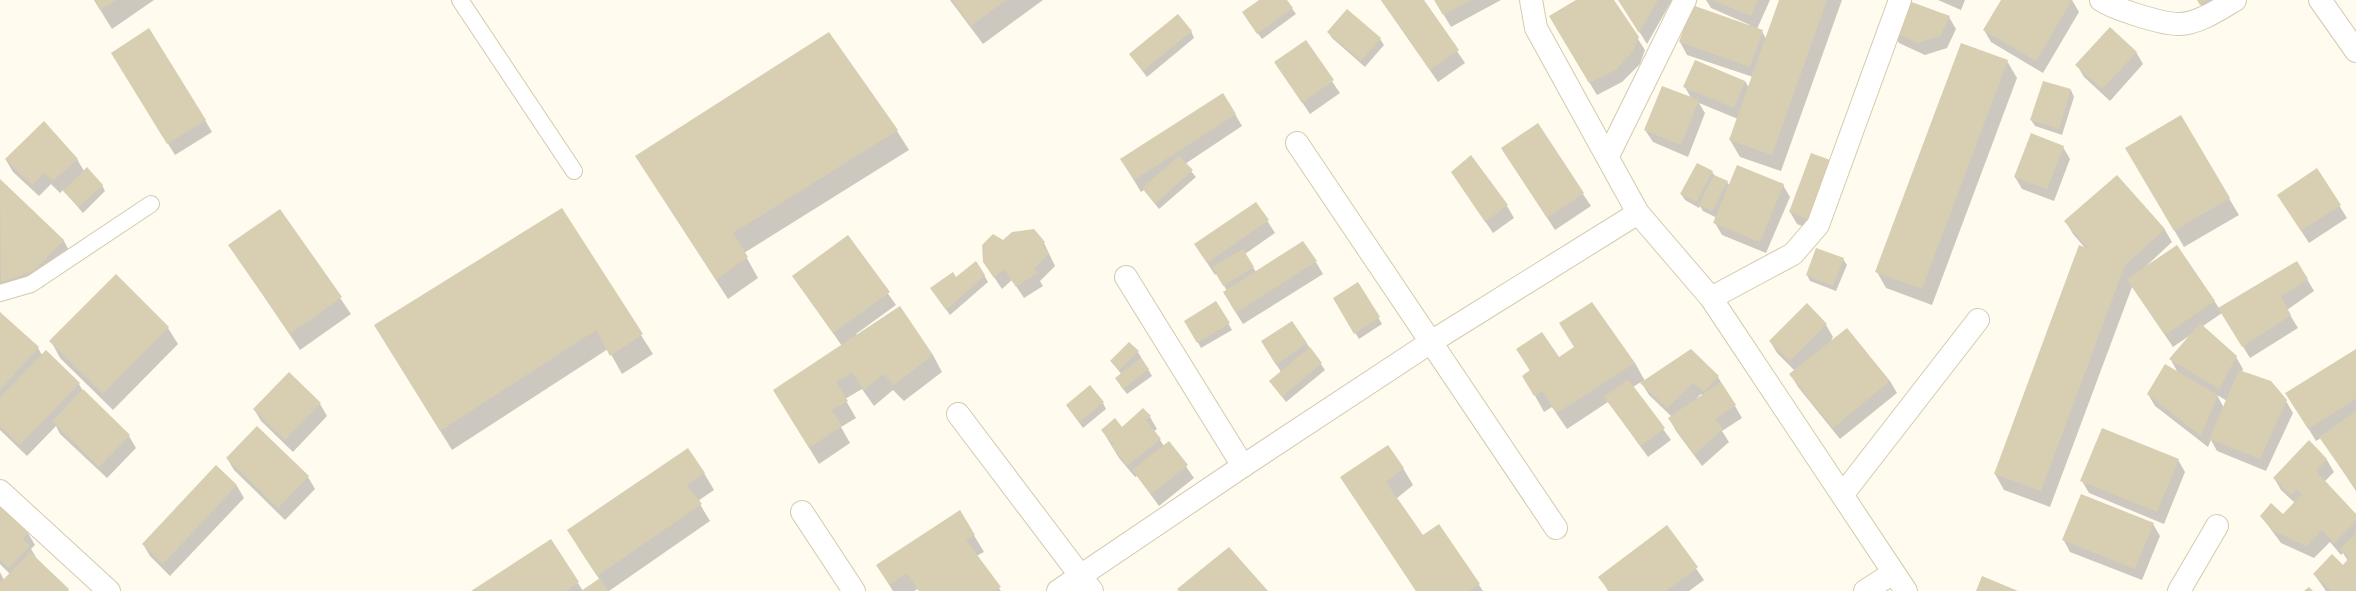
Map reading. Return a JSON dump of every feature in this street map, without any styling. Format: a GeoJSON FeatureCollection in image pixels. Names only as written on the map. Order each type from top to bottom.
{"type":"FeatureCollection","features":[{"type":"Feature","properties":{"kind":"street"},"geometry":{"type":"LineString","coordinates":[[1531,0],[1536,28],[1638,212],[1710,298],[1843,494],[1906,591]]}},
{"type":"Feature","properties":{"kind":"street"},"geometry":{"type":"LineString","coordinates":[[1608,156],[1685,0]]}},
{"type":"Feature","properties":{"kind":"street"},"geometry":{"type":"LineString","coordinates":[[1710,298],[1793,254],[1818,226],[1900,0]]}},
{"type":"Feature","properties":{"kind":"street"},"geometry":{"type":"LineString","coordinates":[[2102,0],[2138,15],[2179,24],[2211,15],[2235,0]]}},
{"type":"Feature","properties":{"kind":"street"},"geometry":{"type":"LineString","coordinates":[[2320,0],[2356,51]]}},
{"type":"Feature","properties":{"kind":"street"},"geometry":{"type":"LineString","coordinates":[[1296,143],[1556,528]]}},
{"type":"Feature","properties":{"kind":"street"},"geometry":{"type":"LineString","coordinates":[[1058,591],[1086,583],[1243,466],[1431,342],[1638,212]]}},
{"type":"Feature","properties":{"kind":"street"},"geometry":{"type":"LineString","coordinates":[[1126,278],[1243,466]]}},
{"type":"Feature","properties":{"kind":"street"},"geometry":{"type":"LineString","coordinates":[[1843,494],[1978,320]]}},
{"type":"Feature","properties":{"kind":"street"},"geometry":{"type":"LineString","coordinates":[[958,414],[1086,583]]}},
{"type":"Feature","properties":{"kind":"street"},"geometry":{"type":"LineString","coordinates":[[0,491],[109,591]]}},
{"type":"Feature","properties":{"kind":"street"},"geometry":{"type":"LineString","coordinates":[[802,512],[854,591]]}},
{"type":"Feature","properties":{"kind":"street"},"geometry":{"type":"LineString","coordinates":[[2179,591],[2217,526]]}},
{"type":"Feature","properties":{"kind":"street"},"geometry":{"type":"LineString","coordinates":[[1865,591],[1893,573]]}},
{"type":"Feature","properties":{"kind":"lane"},"geometry":{"type":"LineString","coordinates":[[460,0],[574,171]]}},
{"type":"Feature","properties":{"kind":"lane"},"geometry":{"type":"LineString","coordinates":[[0,293],[31,284],[151,204]]}},
{"type":"Feature","properties":{"kind":"building"},"geometry":{"type":"Polygon","coordinates":[[[94,0],[116,0],[100,10],[94,0]]]}},
{"type":"Feature","properties":{"kind":"building"},"geometry":{"type":"Polygon","coordinates":[[[952,0],[1006,0],[971,26],[952,0]]]}},
{"type":"Feature","properties":{"kind":"building"},"geometry":{"type":"Polygon","coordinates":[[[1259,0],[1287,0],[1293,8],[1257,34],[1242,12],[1259,0]]]}},
{"type":"Feature","properties":{"kind":"building"},"geometry":{"type":"Polygon","coordinates":[[[1381,0],[1424,0],[1459,50],[1430,70],[1381,0]]]}},
{"type":"Feature","properties":{"kind":"building"},"geometry":{"type":"Polygon","coordinates":[[[1434,0],[1471,0],[1443,15],[1434,0]]]}},
{"type":"Feature","properties":{"kind":"building"},"geometry":{"type":"Polygon","coordinates":[[[1576,0],[1614,0],[1639,37],[1633,51],[1616,70],[1589,83],[1549,16],[1576,0]]]}},
{"type":"Feature","properties":{"kind":"building"},"geometry":{"type":"Polygon","coordinates":[[[1618,0],[1658,0],[1639,33],[1618,0]]]}},
{"type":"Feature","properties":{"kind":"building"},"geometry":{"type":"Polygon","coordinates":[[[1712,0],[1758,0],[1751,16],[1712,0]]]}},
{"type":"Feature","properties":{"kind":"building"},"geometry":{"type":"Polygon","coordinates":[[[1779,0],[1827,0],[1772,155],[1729,140],[1779,0]]]}},
{"type":"Feature","properties":{"kind":"building"},"geometry":{"type":"Polygon","coordinates":[[[1906,0],[1950,16],[1940,36],[1917,43],[1891,31],[1906,0]]]}},
{"type":"Feature","properties":{"kind":"building"},"geometry":{"type":"Polygon","coordinates":[[[2001,0],[2072,0],[2036,61],[1983,30],[2001,0]]]}},
{"type":"Feature","properties":{"kind":"building"},"geometry":{"type":"Polygon","coordinates":[[[2197,0],[2208,0],[2200,5],[2197,0]]]}},
{"type":"Feature","properties":{"kind":"building"},"geometry":{"type":"Polygon","coordinates":[[[1692,5],[1763,30],[1750,67],[1679,42],[1692,5]]]}},
{"type":"Feature","properties":{"kind":"building"},"geometry":{"type":"Polygon","coordinates":[[[1347,9],[1381,38],[1361,61],[1327,32],[1347,9]]]}},
{"type":"Feature","properties":{"kind":"building"},"geometry":{"type":"Polygon","coordinates":[[[1178,14],[1192,31],[1143,71],[1129,54],[1178,14]]]}},
{"type":"Feature","properties":{"kind":"building"},"geometry":{"type":"Polygon","coordinates":[[[2110,27],[2137,52],[2102,89],[2075,65],[2110,27]]]}},
{"type":"Feature","properties":{"kind":"building"},"geometry":{"type":"Polygon","coordinates":[[[149,28],[206,120],[167,144],[111,53],[149,28]]]}},
{"type":"Feature","properties":{"kind":"building"},"geometry":{"type":"Polygon","coordinates":[[[829,32],[898,130],[733,233],[748,257],[716,280],[635,156],[829,32]]]}},
{"type":"Feature","properties":{"kind":"building"},"geometry":{"type":"Polygon","coordinates":[[[1306,40],[1334,80],[1302,103],[1274,62],[1306,40]]]}},
{"type":"Feature","properties":{"kind":"building"},"geometry":{"type":"Polygon","coordinates":[[[1961,43],[2008,60],[1922,289],[1875,272],[1961,43]]]}},
{"type":"Feature","properties":{"kind":"building"},"geometry":{"type":"Polygon","coordinates":[[[1695,60],[1745,81],[1734,108],[1683,87],[1695,60]]]}},
{"type":"Feature","properties":{"kind":"building"},"geometry":{"type":"Polygon","coordinates":[[[2043,81],[2071,89],[2059,129],[2030,120],[2043,81]]]}},
{"type":"Feature","properties":{"kind":"building"},"geometry":{"type":"Polygon","coordinates":[[[1662,86],[1699,100],[1681,145],[1644,130],[1662,86]]]}},
{"type":"Feature","properties":{"kind":"building"},"geometry":{"type":"Polygon","coordinates":[[[1223,93],[1236,114],[1134,180],[1120,159],[1223,93]]]}},
{"type":"Feature","properties":{"kind":"building"},"geometry":{"type":"Polygon","coordinates":[[[2181,115],[2230,198],[2174,231],[2125,148],[2181,115]]]}},
{"type":"Feature","properties":{"kind":"building"},"geometry":{"type":"Polygon","coordinates":[[[44,121],[78,159],[53,181],[44,173],[32,185],[5,159],[44,121]]]}},
{"type":"Feature","properties":{"kind":"building"},"geometry":{"type":"Polygon","coordinates":[[[1538,123],[1584,193],[1547,218],[1501,148],[1538,123]]]}},
{"type":"Feature","properties":{"kind":"building"},"geometry":{"type":"Polygon","coordinates":[[[2031,133],[2064,146],[2047,189],[2014,177],[2031,133]]]}},
{"type":"Feature","properties":{"kind":"building"},"geometry":{"type":"Polygon","coordinates":[[[1811,153],[1833,161],[1810,220],[1789,212],[1811,153]]]}},
{"type":"Feature","properties":{"kind":"building"},"geometry":{"type":"Polygon","coordinates":[[[1471,155],[1508,205],[1485,222],[1451,172],[1471,155]]]}},
{"type":"Feature","properties":{"kind":"building"},"geometry":{"type":"Polygon","coordinates":[[[1179,156],[1193,170],[1155,204],[1142,188],[1179,156]]]}},
{"type":"Feature","properties":{"kind":"building"},"geometry":{"type":"Polygon","coordinates":[[[1697,163],[1713,171],[1696,202],[1680,194],[1697,163]]]}},
{"type":"Feature","properties":{"kind":"building"},"geometry":{"type":"Polygon","coordinates":[[[1737,165],[1784,184],[1760,242],[1713,223],[1737,165]]]}},
{"type":"Feature","properties":{"kind":"building"},"geometry":{"type":"Polygon","coordinates":[[[87,167],[103,185],[79,207],[63,191],[87,167]]]}},
{"type":"Feature","properties":{"kind":"building"},"geometry":{"type":"Polygon","coordinates":[[[2317,168],[2341,205],[2301,231],[2277,195],[2317,168]]]}},
{"type":"Feature","properties":{"kind":"building"},"geometry":{"type":"Polygon","coordinates":[[[1714,175],[1728,181],[1712,212],[1699,205],[1714,175]]]}},
{"type":"Feature","properties":{"kind":"building"},"geometry":{"type":"Polygon","coordinates":[[[2117,175],[2165,229],[2125,265],[2041,491],[1994,474],[2079,245],[2089,249],[2064,221],[2117,175]]]}},
{"type":"Feature","properties":{"kind":"building"},"geometry":{"type":"Polygon","coordinates":[[[0,179],[64,240],[34,271],[1,282],[0,179]]]}},
{"type":"Feature","properties":{"kind":"building"},"geometry":{"type":"Polygon","coordinates":[[[1256,202],[1269,220],[1207,263],[1194,244],[1256,202]]]}},
{"type":"Feature","properties":{"kind":"building"},"geometry":{"type":"Polygon","coordinates":[[[562,208],[643,334],[610,356],[596,330],[440,431],[374,325],[562,208]]]}},
{"type":"Feature","properties":{"kind":"building"},"geometry":{"type":"Polygon","coordinates":[[[280,209],[342,297],[290,334],[228,245],[280,209]]]}},
{"type":"Feature","properties":{"kind":"building"},"geometry":{"type":"Polygon","coordinates":[[[1034,229],[1045,242],[1042,245],[1049,253],[1034,269],[1037,273],[1016,287],[1004,269],[994,278],[983,262],[982,245],[993,234],[1003,240],[1012,232],[1034,229]]]}},
{"type":"Feature","properties":{"kind":"building"},"geometry":{"type":"Polygon","coordinates":[[[848,235],[890,292],[833,333],[792,276],[848,235]]]}},
{"type":"Feature","properties":{"kind":"building"},"geometry":{"type":"Polygon","coordinates":[[[1303,241],[1317,261],[1236,313],[1223,292],[1303,241]]]}},
{"type":"Feature","properties":{"kind":"building"},"geometry":{"type":"Polygon","coordinates":[[[2177,245],[2215,301],[2165,335],[2127,279],[2177,245]]]}},
{"type":"Feature","properties":{"kind":"building"},"geometry":{"type":"Polygon","coordinates":[[[1816,248],[1844,258],[1833,286],[1806,275],[1816,248]]]}},
{"type":"Feature","properties":{"kind":"building"},"geometry":{"type":"Polygon","coordinates":[[[1243,249],[1254,267],[1223,286],[1212,267],[1243,249]]]}},
{"type":"Feature","properties":{"kind":"building"},"geometry":{"type":"Polygon","coordinates":[[[976,261],[985,275],[946,310],[930,288],[953,272],[956,277],[976,261]]]}},
{"type":"Feature","properties":{"kind":"building"},"geometry":{"type":"Polygon","coordinates":[[[2297,261],[2308,279],[2281,297],[2291,315],[2242,347],[2218,308],[2297,261]]]}},
{"type":"Feature","properties":{"kind":"building"},"geometry":{"type":"Polygon","coordinates":[[[116,274],[169,327],[103,394],[49,341],[116,274]]]}},
{"type":"Feature","properties":{"kind":"building"},"geometry":{"type":"Polygon","coordinates":[[[1358,282],[1380,317],[1354,334],[1333,298],[1358,282]]]}},
{"type":"Feature","properties":{"kind":"building"},"geometry":{"type":"Polygon","coordinates":[[[1216,301],[1230,323],[1197,343],[1184,321],[1216,301]]]}},
{"type":"Feature","properties":{"kind":"building"},"geometry":{"type":"Polygon","coordinates":[[[1592,302],[1635,363],[1557,413],[1542,391],[1534,396],[1522,376],[1530,370],[1516,349],[1542,332],[1559,357],[1574,347],[1559,323],[1592,302]]]}},
{"type":"Feature","properties":{"kind":"building"},"geometry":{"type":"Polygon","coordinates":[[[1807,303],[1827,324],[1790,361],[1769,341],[1807,303]]]}},
{"type":"Feature","properties":{"kind":"building"},"geometry":{"type":"Polygon","coordinates":[[[900,306],[933,355],[894,385],[883,374],[864,390],[852,373],[836,382],[848,401],[832,410],[842,426],[809,448],[773,390],[900,306]]]}},
{"type":"Feature","properties":{"kind":"building"},"geometry":{"type":"Polygon","coordinates":[[[0,312],[39,347],[0,390],[0,312]]]}},
{"type":"Feature","properties":{"kind":"building"},"geometry":{"type":"Polygon","coordinates":[[[1292,321],[1307,343],[1276,365],[1261,341],[1292,321]]]}},
{"type":"Feature","properties":{"kind":"building"},"geometry":{"type":"Polygon","coordinates":[[[2200,323],[2237,356],[2219,389],[2169,359],[2200,323]]]}},
{"type":"Feature","properties":{"kind":"building"},"geometry":{"type":"Polygon","coordinates":[[[1847,328],[1890,381],[1833,428],[1789,374],[1847,328]]]}},
{"type":"Feature","properties":{"kind":"building"},"geometry":{"type":"Polygon","coordinates":[[[1129,342],[1139,351],[1119,370],[1110,361],[1129,342]]]}},
{"type":"Feature","properties":{"kind":"building"},"geometry":{"type":"Polygon","coordinates":[[[1310,347],[1322,363],[1282,397],[1269,381],[1310,347]]]}},
{"type":"Feature","properties":{"kind":"building"},"geometry":{"type":"Polygon","coordinates":[[[1691,349],[1719,376],[1704,392],[1693,383],[1667,408],[1640,383],[1691,349]]]}},
{"type":"Feature","properties":{"kind":"building"},"geometry":{"type":"Polygon","coordinates":[[[2356,349],[2356,399],[2308,429],[2285,393],[2356,349]]]}},
{"type":"Feature","properties":{"kind":"building"},"geometry":{"type":"Polygon","coordinates":[[[46,350],[80,383],[20,445],[0,426],[0,397],[46,350]]]}},
{"type":"Feature","properties":{"kind":"building"},"geometry":{"type":"Polygon","coordinates":[[[1141,358],[1149,369],[1123,389],[1115,378],[1141,358]]]}},
{"type":"Feature","properties":{"kind":"building"},"geometry":{"type":"Polygon","coordinates":[[[2165,364],[2218,395],[2201,436],[2147,394],[2165,364]]]}},
{"type":"Feature","properties":{"kind":"building"},"geometry":{"type":"Polygon","coordinates":[[[2239,370],[2271,381],[2287,400],[2260,459],[2209,439],[2239,370]]]}},
{"type":"Feature","properties":{"kind":"building"},"geometry":{"type":"Polygon","coordinates":[[[289,372],[321,403],[285,440],[253,409],[289,372]]]}},
{"type":"Feature","properties":{"kind":"building"},"geometry":{"type":"Polygon","coordinates":[[[1628,379],[1665,428],[1641,446],[1604,397],[1628,379]]]}},
{"type":"Feature","properties":{"kind":"building"},"geometry":{"type":"Polygon","coordinates":[[[1721,382],[1736,405],[1715,419],[1723,429],[1694,455],[1668,418],[1721,382]]]}},
{"type":"Feature","properties":{"kind":"building"},"geometry":{"type":"Polygon","coordinates":[[[1090,385],[1104,402],[1079,422],[1066,405],[1090,385]]]}},
{"type":"Feature","properties":{"kind":"building"},"geometry":{"type":"Polygon","coordinates":[[[83,389],[130,435],[99,467],[52,421],[83,389]]]}},
{"type":"Feature","properties":{"kind":"building"},"geometry":{"type":"Polygon","coordinates":[[[1143,408],[1151,416],[1146,420],[1161,439],[1127,466],[1111,445],[1113,444],[1101,430],[1115,418],[1122,427],[1143,408]]]}},
{"type":"Feature","properties":{"kind":"building"},"geometry":{"type":"Polygon","coordinates":[[[2356,411],[2356,490],[2319,437],[2356,411]]]}},
{"type":"Feature","properties":{"kind":"building"},"geometry":{"type":"Polygon","coordinates":[[[257,426],[309,476],[278,508],[226,458],[257,426]]]}},
{"type":"Feature","properties":{"kind":"building"},"geometry":{"type":"Polygon","coordinates":[[[2102,428],[2179,459],[2157,512],[2080,481],[2102,428]]]}},
{"type":"Feature","properties":{"kind":"building"},"geometry":{"type":"Polygon","coordinates":[[[2309,440],[2327,459],[2316,471],[2356,514],[2356,521],[2334,543],[2322,530],[2307,546],[2273,531],[2260,516],[2271,503],[2283,514],[2302,494],[2297,490],[2291,495],[2273,478],[2309,440]]]}},
{"type":"Feature","properties":{"kind":"building"},"geometry":{"type":"Polygon","coordinates":[[[1169,441],[1188,465],[1151,494],[1132,470],[1169,441]]]}},
{"type":"Feature","properties":{"kind":"building"},"geometry":{"type":"Polygon","coordinates":[[[1388,445],[1404,468],[1386,482],[1423,535],[1439,524],[1480,584],[1469,591],[1416,591],[1340,477],[1388,445]]]}},
{"type":"Feature","properties":{"kind":"building"},"geometry":{"type":"Polygon","coordinates":[[[688,448],[705,473],[687,485],[702,504],[597,576],[567,530],[688,448]]]}},
{"type":"Feature","properties":{"kind":"building"},"geometry":{"type":"Polygon","coordinates":[[[216,465],[237,485],[163,564],[142,544],[216,465]]]}},
{"type":"Feature","properties":{"kind":"building"},"geometry":{"type":"Polygon","coordinates":[[[2081,494],[2154,523],[2135,569],[2062,540],[2081,494]]]}},
{"type":"Feature","properties":{"kind":"building"},"geometry":{"type":"Polygon","coordinates":[[[0,505],[29,532],[23,539],[30,546],[9,568],[0,559],[0,505]]]}},
{"type":"Feature","properties":{"kind":"building"},"geometry":{"type":"Polygon","coordinates":[[[960,510],[975,535],[966,540],[1001,587],[995,591],[919,591],[907,573],[890,585],[876,565],[960,510]]]}},
{"type":"Feature","properties":{"kind":"building"},"geometry":{"type":"Polygon","coordinates":[[[1667,525],[1698,567],[1666,591],[1609,591],[1598,577],[1667,525]]]}},
{"type":"Feature","properties":{"kind":"building"},"geometry":{"type":"Polygon","coordinates":[[[2356,533],[2356,591],[2331,591],[2313,574],[2332,554],[2343,565],[2349,558],[2340,549],[2356,533]]]}},
{"type":"Feature","properties":{"kind":"building"},"geometry":{"type":"Polygon","coordinates":[[[551,539],[579,582],[566,591],[471,591],[551,539]]]}},
{"type":"Feature","properties":{"kind":"building"},"geometry":{"type":"Polygon","coordinates":[[[1229,547],[1268,591],[1179,591],[1177,589],[1229,547]]]}},
{"type":"Feature","properties":{"kind":"building"},"geometry":{"type":"Polygon","coordinates":[[[30,552],[69,589],[67,591],[0,591],[0,583],[30,552]]]}},
{"type":"Feature","properties":{"kind":"building"},"geometry":{"type":"Polygon","coordinates":[[[1982,576],[2018,591],[1976,591],[1982,576]]]}},
{"type":"Feature","properties":{"kind":"building"},"geometry":{"type":"Polygon","coordinates":[[[600,578],[608,591],[581,591],[600,578]]]}},
{"type":"Feature","properties":{"kind":"building"},"geometry":{"type":"Polygon","coordinates":[[[2309,587],[2313,591],[2304,591],[2309,587]]]}}]}
